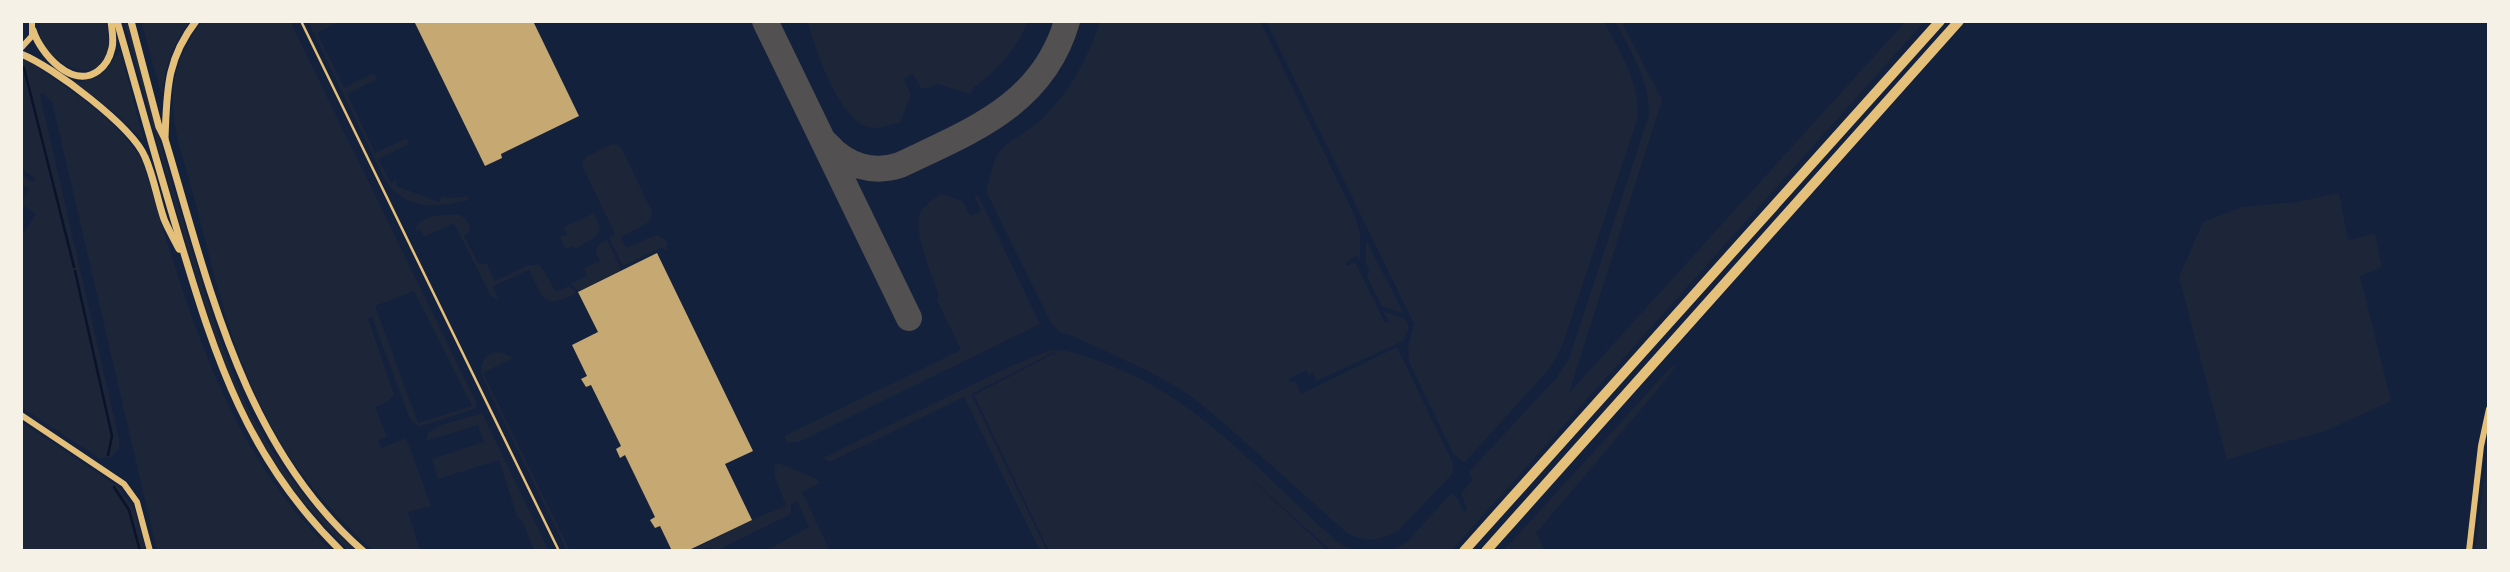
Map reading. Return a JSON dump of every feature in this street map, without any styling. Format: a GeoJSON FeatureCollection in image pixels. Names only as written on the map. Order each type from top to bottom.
{"type":"FeatureCollection","features":[{"type":"Feature","properties":{"kind":"highway"},"geometry":{"type":"LineString","coordinates":[[1464,551],[1940,21]]}},
{"type":"Feature","properties":{"kind":"highway"},"geometry":{"type":"LineString","coordinates":[[1486,551],[1959,21]]}},
{"type":"Feature","properties":{"kind":"main road"},"geometry":{"type":"LineString","coordinates":[[33,24],[37,42],[48,57],[71,74],[85,77],[99,70],[110,54],[113,40],[111,21]]}},
{"type":"Feature","properties":{"kind":"main road"},"geometry":{"type":"LineString","coordinates":[[117,21],[187,265],[219,361],[250,430],[290,494],[341,551]]}},
{"type":"Feature","properties":{"kind":"main road"},"geometry":{"type":"LineString","coordinates":[[131,21],[159,127],[222,323],[255,406],[272,439],[300,482],[332,521],[363,551]]}},
{"type":"Feature","properties":{"kind":"main road"},"geometry":{"type":"LineString","coordinates":[[165,139],[167,87],[171,65],[196,21]]}},
{"type":"Feature","properties":{"kind":"main road"},"geometry":{"type":"LineString","coordinates":[[21,54],[41,64],[110,114],[134,138],[149,166],[165,222],[187,265]]}},
{"type":"Feature","properties":{"kind":"street"},"geometry":{"type":"LineString","coordinates":[[21,48],[29,41],[33,24]]}},
{"type":"Feature","properties":{"kind":"street"},"geometry":{"type":"LineString","coordinates":[[2469,551],[2481,446],[2489,409]]}},
{"type":"Feature","properties":{"kind":"street"},"geometry":{"type":"LineString","coordinates":[[21,415],[124,484],[137,502],[150,551]]}},
{"type":"Feature","properties":{"kind":"lane"},"geometry":{"type":"LineString","coordinates":[[301,21],[559,551]]}},
{"type":"Feature","properties":{"kind":"shaded area"},"geometry":{"type":"Polygon","coordinates":[[[40,21],[106,21],[109,43],[103,62],[90,70],[65,65],[43,45],[40,38],[40,21]]]}},
{"type":"Feature","properties":{"kind":"shaded area"},"geometry":{"type":"Polygon","coordinates":[[[124,21],[128,21],[182,219],[219,336],[239,388],[262,433],[289,475],[320,514],[356,551],[347,549],[289,483],[257,434],[233,383],[195,275],[124,21]]]}},
{"type":"Feature","properties":{"kind":"shaded area"},"geometry":{"type":"Polygon","coordinates":[[[141,21],[190,21],[170,56],[162,96],[141,21]]]}},
{"type":"Feature","properties":{"kind":"shaded area"},"geometry":{"type":"Polygon","coordinates":[[[202,21],[290,21],[476,402],[474,409],[419,427],[410,419],[372,317],[368,318],[394,395],[387,402],[375,407],[387,436],[378,441],[382,448],[406,438],[431,506],[408,512],[420,551],[374,551],[346,525],[307,481],[285,450],[260,405],[236,348],[175,124],[175,78],[185,48],[202,21]],[[414,291],[375,306],[418,423],[472,406],[414,291]]]}},
{"type":"Feature","properties":{"kind":"shaded area"},"geometry":{"type":"Polygon","coordinates":[[[308,21],[340,21],[317,33],[344,88],[372,74],[377,76],[375,80],[347,94],[375,153],[405,139],[409,141],[407,145],[378,159],[391,183],[397,179],[396,186],[439,202],[442,196],[467,196],[469,200],[444,205],[422,204],[411,202],[392,189],[384,178],[308,21]]]}},
{"type":"Feature","properties":{"kind":"shaded area"},"geometry":{"type":"Polygon","coordinates":[[[807,21],[1028,21],[1005,59],[972,89],[972,92],[969,94],[938,84],[926,89],[921,88],[913,74],[904,79],[911,95],[900,123],[878,128],[858,122],[838,98],[822,65],[807,21]]]}},
{"type":"Feature","properties":{"kind":"shaded area"},"geometry":{"type":"Polygon","coordinates":[[[1100,21],[1260,21],[1354,214],[1360,233],[1360,261],[1356,255],[1345,264],[1347,266],[1355,262],[1385,323],[1389,321],[1383,311],[1405,319],[1409,327],[1403,341],[1316,381],[1313,373],[1309,375],[1306,370],[1289,379],[1291,383],[1295,381],[1301,394],[1397,347],[1452,461],[1453,473],[1399,530],[1386,537],[1373,539],[1347,533],[1217,417],[1182,390],[1146,370],[1060,332],[1051,323],[987,193],[987,187],[1000,151],[1035,125],[1057,103],[1075,78],[1100,21]]]}},
{"type":"Feature","properties":{"kind":"shaded area"},"geometry":{"type":"Polygon","coordinates":[[[1266,21],[1604,21],[1628,69],[1636,93],[1637,120],[1562,346],[1550,368],[1465,462],[1453,453],[1409,362],[1408,348],[1414,324],[1266,21]]]}},
{"type":"Feature","properties":{"kind":"shaded area"},"geometry":{"type":"Polygon","coordinates":[[[1615,21],[1621,21],[1662,100],[1569,393],[1906,21],[1925,21],[1451,551],[1391,551],[1407,542],[1451,493],[1457,498],[1464,513],[1467,509],[1461,493],[1473,480],[1469,472],[1557,377],[1569,359],[1649,115],[1643,78],[1615,21]]]}},
{"type":"Feature","properties":{"kind":"shaded area"},"geometry":{"type":"Polygon","coordinates":[[[120,50],[144,141],[114,112],[75,83],[102,73],[120,50]]]}},
{"type":"Feature","properties":{"kind":"shaded area"},"geometry":{"type":"Polygon","coordinates":[[[21,58],[32,63],[107,119],[133,147],[143,163],[193,319],[236,420],[263,467],[295,511],[332,551],[157,551],[52,102],[43,93],[40,95],[119,448],[111,458],[99,458],[21,407],[21,237],[36,214],[21,204],[29,189],[21,184],[21,174],[33,182],[35,178],[21,169],[21,58]]]}},
{"type":"Feature","properties":{"kind":"shaded area"},"geometry":{"type":"Polygon","coordinates":[[[612,144],[619,145],[622,149],[652,212],[649,222],[621,237],[626,248],[656,235],[668,244],[665,250],[663,247],[623,266],[609,238],[615,234],[582,165],[586,157],[612,144]]]}},
{"type":"Feature","properties":{"kind":"shaded area"},"geometry":{"type":"Polygon","coordinates":[[[2339,193],[2348,240],[2375,234],[2382,267],[2360,276],[2391,401],[2323,432],[2227,460],[2179,277],[2203,222],[2242,207],[2297,202],[2339,193]]]}},
{"type":"Feature","properties":{"kind":"shaded area"},"geometry":{"type":"Polygon","coordinates":[[[941,194],[962,201],[971,216],[981,211],[974,195],[979,197],[1040,324],[799,442],[788,443],[784,436],[961,350],[936,298],[939,296],[919,231],[920,213],[941,194]]]}},
{"type":"Feature","properties":{"kind":"shaded area"},"geometry":{"type":"Polygon","coordinates":[[[594,213],[600,227],[597,236],[575,249],[573,246],[566,249],[560,237],[567,234],[564,227],[594,213]]]}},
{"type":"Feature","properties":{"kind":"shaded area"},"geometry":{"type":"Polygon","coordinates":[[[460,215],[468,224],[470,232],[464,236],[478,263],[487,264],[495,281],[528,265],[539,265],[556,292],[569,286],[577,293],[556,301],[545,299],[529,270],[493,286],[499,301],[491,296],[454,223],[424,237],[421,230],[415,229],[423,220],[429,218],[460,215]]]}},
{"type":"Feature","properties":{"kind":"shaded area"},"geometry":{"type":"Polygon","coordinates":[[[607,240],[621,270],[578,292],[571,284],[587,276],[584,268],[600,261],[596,254],[597,246],[607,240]]]}},
{"type":"Feature","properties":{"kind":"shaded area"},"geometry":{"type":"Polygon","coordinates":[[[1366,240],[1404,314],[1382,306],[1367,277],[1369,270],[1366,263],[1366,240]]]}},
{"type":"Feature","properties":{"kind":"shaded area"},"geometry":{"type":"Polygon","coordinates":[[[1050,350],[1094,359],[1169,395],[1228,440],[1339,543],[1354,551],[1331,551],[1234,463],[1328,551],[1049,551],[974,395],[1053,354],[1057,356],[1054,352],[971,394],[1047,551],[1040,551],[964,397],[830,462],[823,458],[1002,370],[1050,350]]]}},
{"type":"Feature","properties":{"kind":"shaded area"},"geometry":{"type":"Polygon","coordinates":[[[500,352],[513,358],[483,373],[570,551],[567,551],[482,377],[481,367],[484,360],[490,354],[500,352]]]}},
{"type":"Feature","properties":{"kind":"shaded area"},"geometry":{"type":"Polygon","coordinates":[[[1672,366],[1675,367],[1654,394],[1536,533],[1545,551],[1503,551],[1672,366]]]}},
{"type":"Feature","properties":{"kind":"shaded area"},"geometry":{"type":"Polygon","coordinates":[[[482,413],[549,551],[534,551],[524,524],[517,516],[499,460],[438,479],[432,459],[484,442],[478,425],[426,441],[428,433],[441,425],[482,413]]]}},
{"type":"Feature","properties":{"kind":"shaded area"},"geometry":{"type":"Polygon","coordinates":[[[21,422],[119,487],[135,511],[146,551],[21,551],[21,422]]]}},
{"type":"Feature","properties":{"kind":"shaded area"},"geometry":{"type":"Polygon","coordinates":[[[2489,438],[2489,551],[2475,551],[2489,438]]]}},
{"type":"Feature","properties":{"kind":"shaded area"},"geometry":{"type":"Polygon","coordinates":[[[778,463],[817,479],[820,483],[802,492],[830,551],[765,551],[809,527],[797,501],[791,504],[791,514],[720,551],[713,551],[710,547],[702,551],[691,551],[751,520],[786,506],[775,477],[775,465],[778,463]]]}},
{"type":"Feature","properties":{"kind":"building"},"geometry":{"type":"Polygon","coordinates":[[[414,21],[533,21],[579,116],[501,154],[502,158],[485,166],[414,21]]]}},
{"type":"Feature","properties":{"kind":"building"},"geometry":{"type":"Polygon","coordinates":[[[657,253],[753,451],[725,464],[752,520],[687,551],[672,551],[660,526],[655,528],[650,520],[655,517],[625,455],[620,458],[616,449],[621,446],[591,385],[586,387],[581,379],[587,376],[572,345],[598,332],[578,292],[657,253]]]}},
{"type":"Feature","properties":{"kind":"waterway"},"geometry":{"type":"LineString","coordinates":[[21,66],[24,68],[74,267]]}},
{"type":"Feature","properties":{"kind":"waterway"},"geometry":{"type":"LineString","coordinates":[[75,271],[112,436],[108,455]]}},
{"type":"Feature","properties":{"kind":"waterway"},"geometry":{"type":"LineString","coordinates":[[114,487],[129,510],[140,551]]}},
{"type":"Feature","properties":{"kind":"taxiway"},"geometry":{"type":"LineString","coordinates":[[765,21],[909,318]]}},
{"type":"Feature","properties":{"kind":"taxiway"},"geometry":{"type":"LineString","coordinates":[[827,144],[851,163],[880,169],[900,165],[953,140],[978,127],[1022,95],[1041,74],[1056,50],[1067,21]]}}]}
